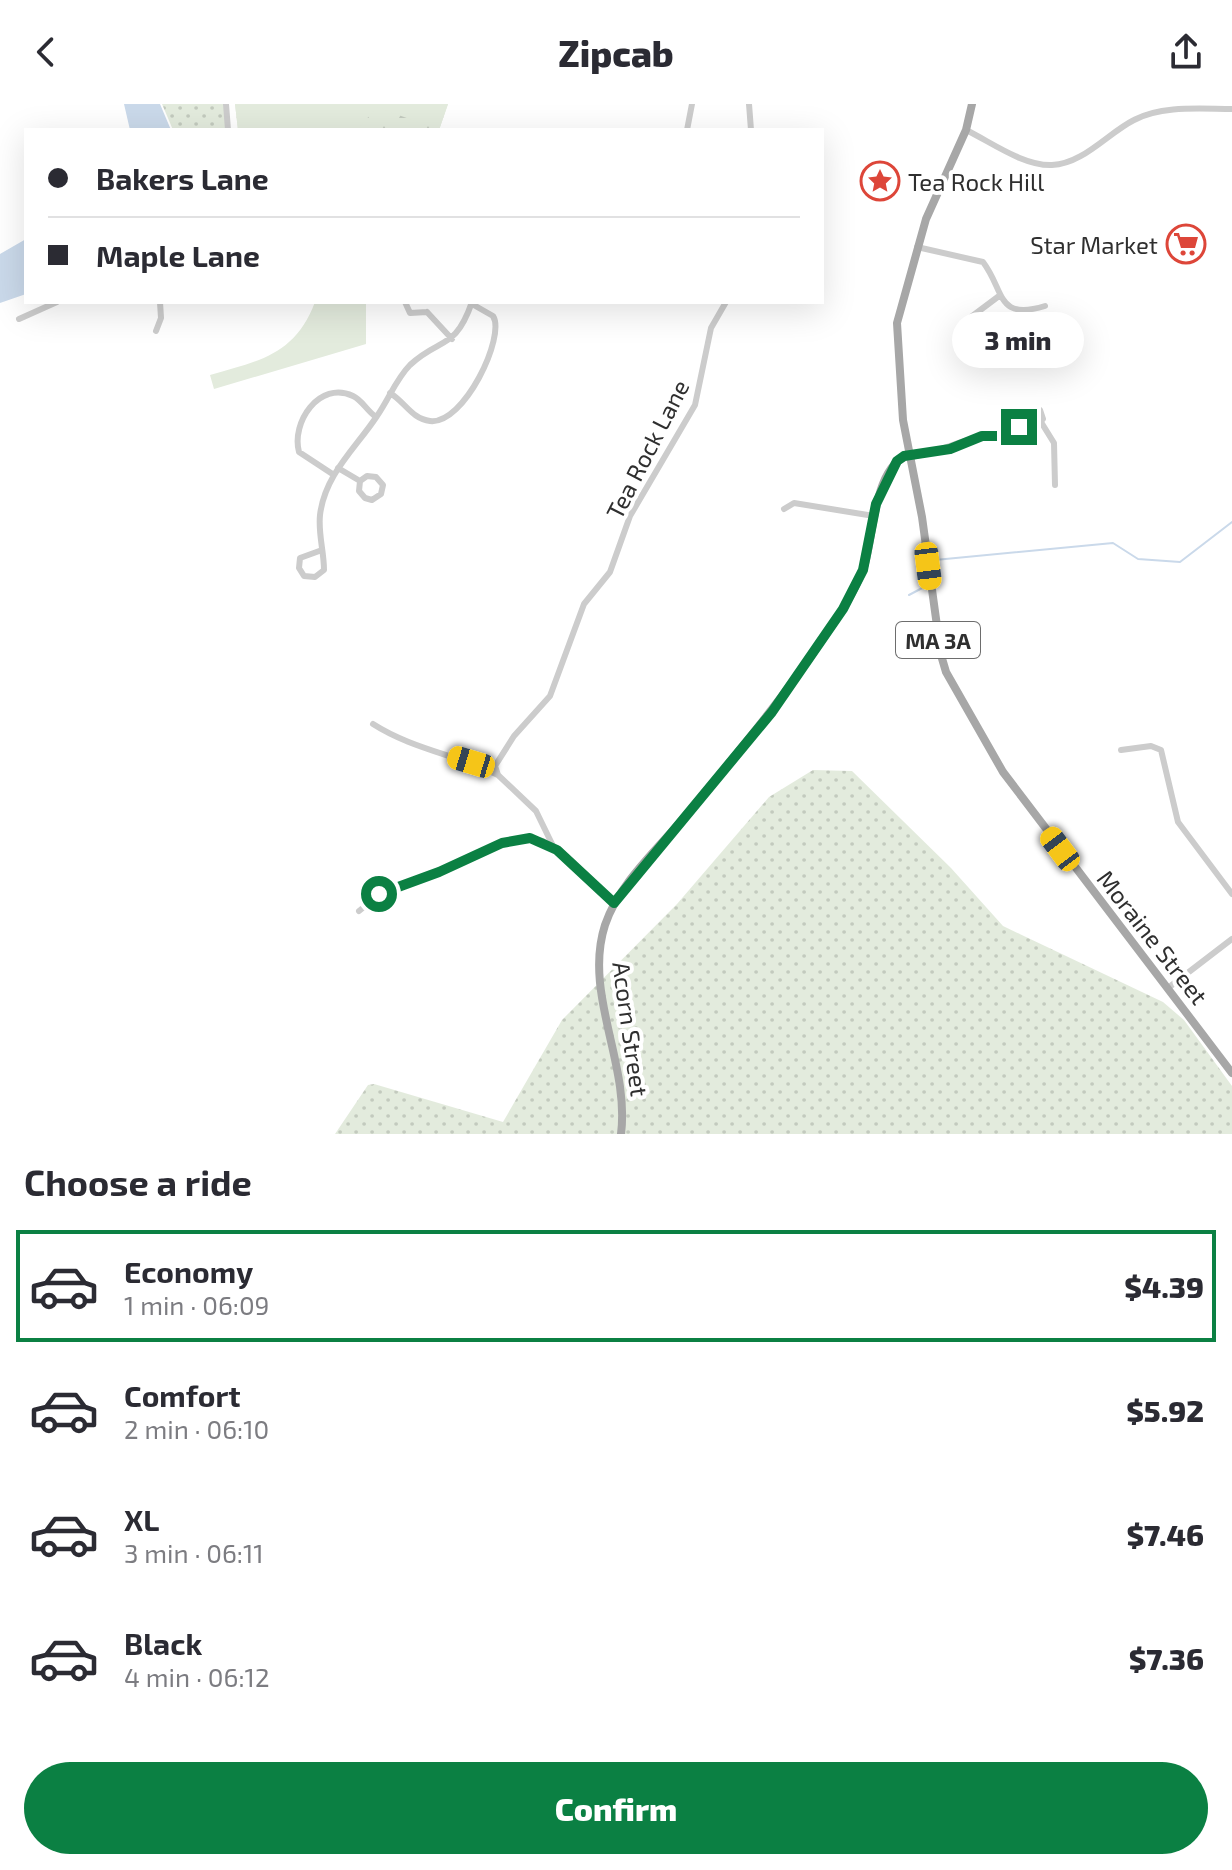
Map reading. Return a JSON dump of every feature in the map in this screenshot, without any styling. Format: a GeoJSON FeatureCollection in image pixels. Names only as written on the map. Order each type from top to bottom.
{"type":"FeatureCollection","features":[{"type":"Feature","properties":{"kind":"main road","name":"Moraine Street"},"geometry":{"type":"LineString","coordinates":[[972,104],[966,130],[917,247],[897,323],[903,420],[946,672],[1003,772],[1232,1073]]}},
{"type":"Feature","properties":{"kind":"main road","name":"Acorn Street"},"geometry":{"type":"LineString","coordinates":[[621,1134],[621,1080],[600,968],[601,940],[614,903],[772,712],[834,623],[863,570],[874,516],[894,465],[910,456]]}},
{"type":"Feature","properties":{"kind":"street"},"geometry":{"type":"LineString","coordinates":[[226,104],[228,128]]}},
{"type":"Feature","properties":{"kind":"street"},"geometry":{"type":"LineString","coordinates":[[687,128],[692,104]]}},
{"type":"Feature","properties":{"kind":"street"},"geometry":{"type":"LineString","coordinates":[[749,104],[751,128]]}},
{"type":"Feature","properties":{"kind":"street"},"geometry":{"type":"LineString","coordinates":[[966,130],[1023,158],[1056,165],[1080,155],[1134,119],[1170,107],[1232,109]]}},
{"type":"Feature","properties":{"kind":"street"},"geometry":{"type":"LineString","coordinates":[[917,247],[983,262],[999,296],[1018,310],[1045,306]]}},
{"type":"Feature","properties":{"kind":"street"},"geometry":{"type":"LineString","coordinates":[[999,296],[971,317],[974,343],[1017,349]]}},
{"type":"Feature","properties":{"kind":"street"},"geometry":{"type":"LineString","coordinates":[[19,319],[53,304]]}},
{"type":"Feature","properties":{"kind":"street"},"geometry":{"type":"LineString","coordinates":[[156,331],[161,318],[160,304]]}},
{"type":"Feature","properties":{"kind":"street"},"geometry":{"type":"LineString","coordinates":[[406,304],[410,313],[427,312]]}},
{"type":"Feature","properties":{"kind":"street"},"geometry":{"type":"LineString","coordinates":[[427,312],[429,304]]}},
{"type":"Feature","properties":{"kind":"street"},"geometry":{"type":"LineString","coordinates":[[322,550],[300,558],[299,568],[304,576],[315,577],[324,570],[320,515],[336,471],[414,361],[452,339],[466,320],[472,304]]}},
{"type":"Feature","properties":{"kind":"street"},"geometry":{"type":"LineString","coordinates":[[390,393],[414,415],[428,421],[443,420],[459,410],[497,335],[493,316],[474,304]]}},
{"type":"Feature","properties":{"kind":"street","name":"Tea Rock Lane"},"geometry":{"type":"LineString","coordinates":[[498,775],[495,766],[499,757],[550,696],[584,604],[610,572],[630,516],[695,405],[711,328],[725,304]]}},
{"type":"Feature","properties":{"kind":"street"},"geometry":{"type":"LineString","coordinates":[[427,312],[452,339]]}},
{"type":"Feature","properties":{"kind":"street"},"geometry":{"type":"LineString","coordinates":[[360,481],[299,452],[297,431],[310,407],[327,395],[342,393],[357,398],[376,417]]}},
{"type":"Feature","properties":{"kind":"street"},"geometry":{"type":"LineString","coordinates":[[910,456],[950,449],[982,436],[1018,436],[1032,431],[1041,422],[1043,415],[1040,410],[1025,409],[1018,436]]}},
{"type":"Feature","properties":{"kind":"street"},"geometry":{"type":"LineString","coordinates":[[1041,422],[1054,443],[1055,485]]}},
{"type":"Feature","properties":{"kind":"street"},"geometry":{"type":"LineString","coordinates":[[367,476],[376,477],[383,485],[381,494],[372,500],[365,498],[359,491],[360,481],[367,476]]}},
{"type":"Feature","properties":{"kind":"street"},"geometry":{"type":"LineString","coordinates":[[784,509],[794,503],[874,516]]}},
{"type":"Feature","properties":{"kind":"street"},"geometry":{"type":"LineString","coordinates":[[373,724],[430,752],[471,762],[498,775],[536,811],[554,848]]}},
{"type":"Feature","properties":{"kind":"street"},"geometry":{"type":"LineString","coordinates":[[1121,750],[1158,747],[1178,822],[1232,894]]}},
{"type":"Feature","properties":{"kind":"street"},"geometry":{"type":"LineString","coordinates":[[359,911],[385,890],[439,872],[510,841],[536,839],[554,848],[614,903]]}},
{"type":"Feature","properties":{"kind":"street"},"geometry":{"type":"LineString","coordinates":[[1168,988],[1232,939]]}},
{"type":"Feature","properties":{"kind":"green space"},"geometry":{"type":"Polygon","coordinates":[[[162,104],[225,104],[226,128],[172,128],[162,104]]]}},
{"type":"Feature","properties":{"kind":"green space"},"geometry":{"type":"Polygon","coordinates":[[[235,104],[448,104],[440,128],[238,128],[235,104]]]}},
{"type":"Feature","properties":{"kind":"green space"},"geometry":{"type":"Polygon","coordinates":[[[235,104],[448,104],[440,128],[377,107],[359,128],[238,128],[235,104]]]}},
{"type":"Feature","properties":{"kind":"green space"},"geometry":{"type":"Polygon","coordinates":[[[314,304],[366,304],[366,344],[214,389],[210,375],[273,353],[286,345],[307,320],[314,304]]]}},
{"type":"Feature","properties":{"kind":"green space"},"geometry":{"type":"Polygon","coordinates":[[[813,770],[852,771],[951,868],[1003,926],[1163,1002],[1184,1020],[1232,1086],[1232,1134],[335,1134],[368,1085],[374,1084],[503,1122],[562,1020],[677,904],[769,797],[813,770]]]}},
{"type":"Feature","properties":{"kind":"water"},"geometry":{"type":"Polygon","coordinates":[[[124,104],[160,104],[170,128],[130,128],[124,104]]]}},
{"type":"Feature","properties":{"kind":"water"},"geometry":{"type":"Polygon","coordinates":[[[24,240],[24,295],[0,303],[0,254],[24,240]]]}},
{"type":"Feature","properties":{"kind":"waterway"},"geometry":{"type":"LineString","coordinates":[[937,583],[935,560],[1113,543],[1138,559],[1180,562],[1232,522]]}},
{"type":"Feature","properties":{"kind":"waterway"},"geometry":{"type":"LineString","coordinates":[[909,595],[926,586]]}},
{"type":"Feature","properties":{"kind":"place","name":"Tea Rock Hill"},"geometry":{"type":"Point","coordinates":[880,181]}},
{"type":"Feature","properties":{"kind":"place","name":"Star Market"},"geometry":{"type":"Point","coordinates":[1186,244]}},
{"type":"Feature","properties":{"kind":"route"},"geometry":{"type":"LineString","coordinates":[[379,894],[439,872],[502,843],[530,838],[543,841],[557,850],[593,887],[614,903],[772,712],[843,609],[863,570],[876,504],[897,461],[904,456],[950,449],[982,436],[1018,436],[1019,427]]}}]}
